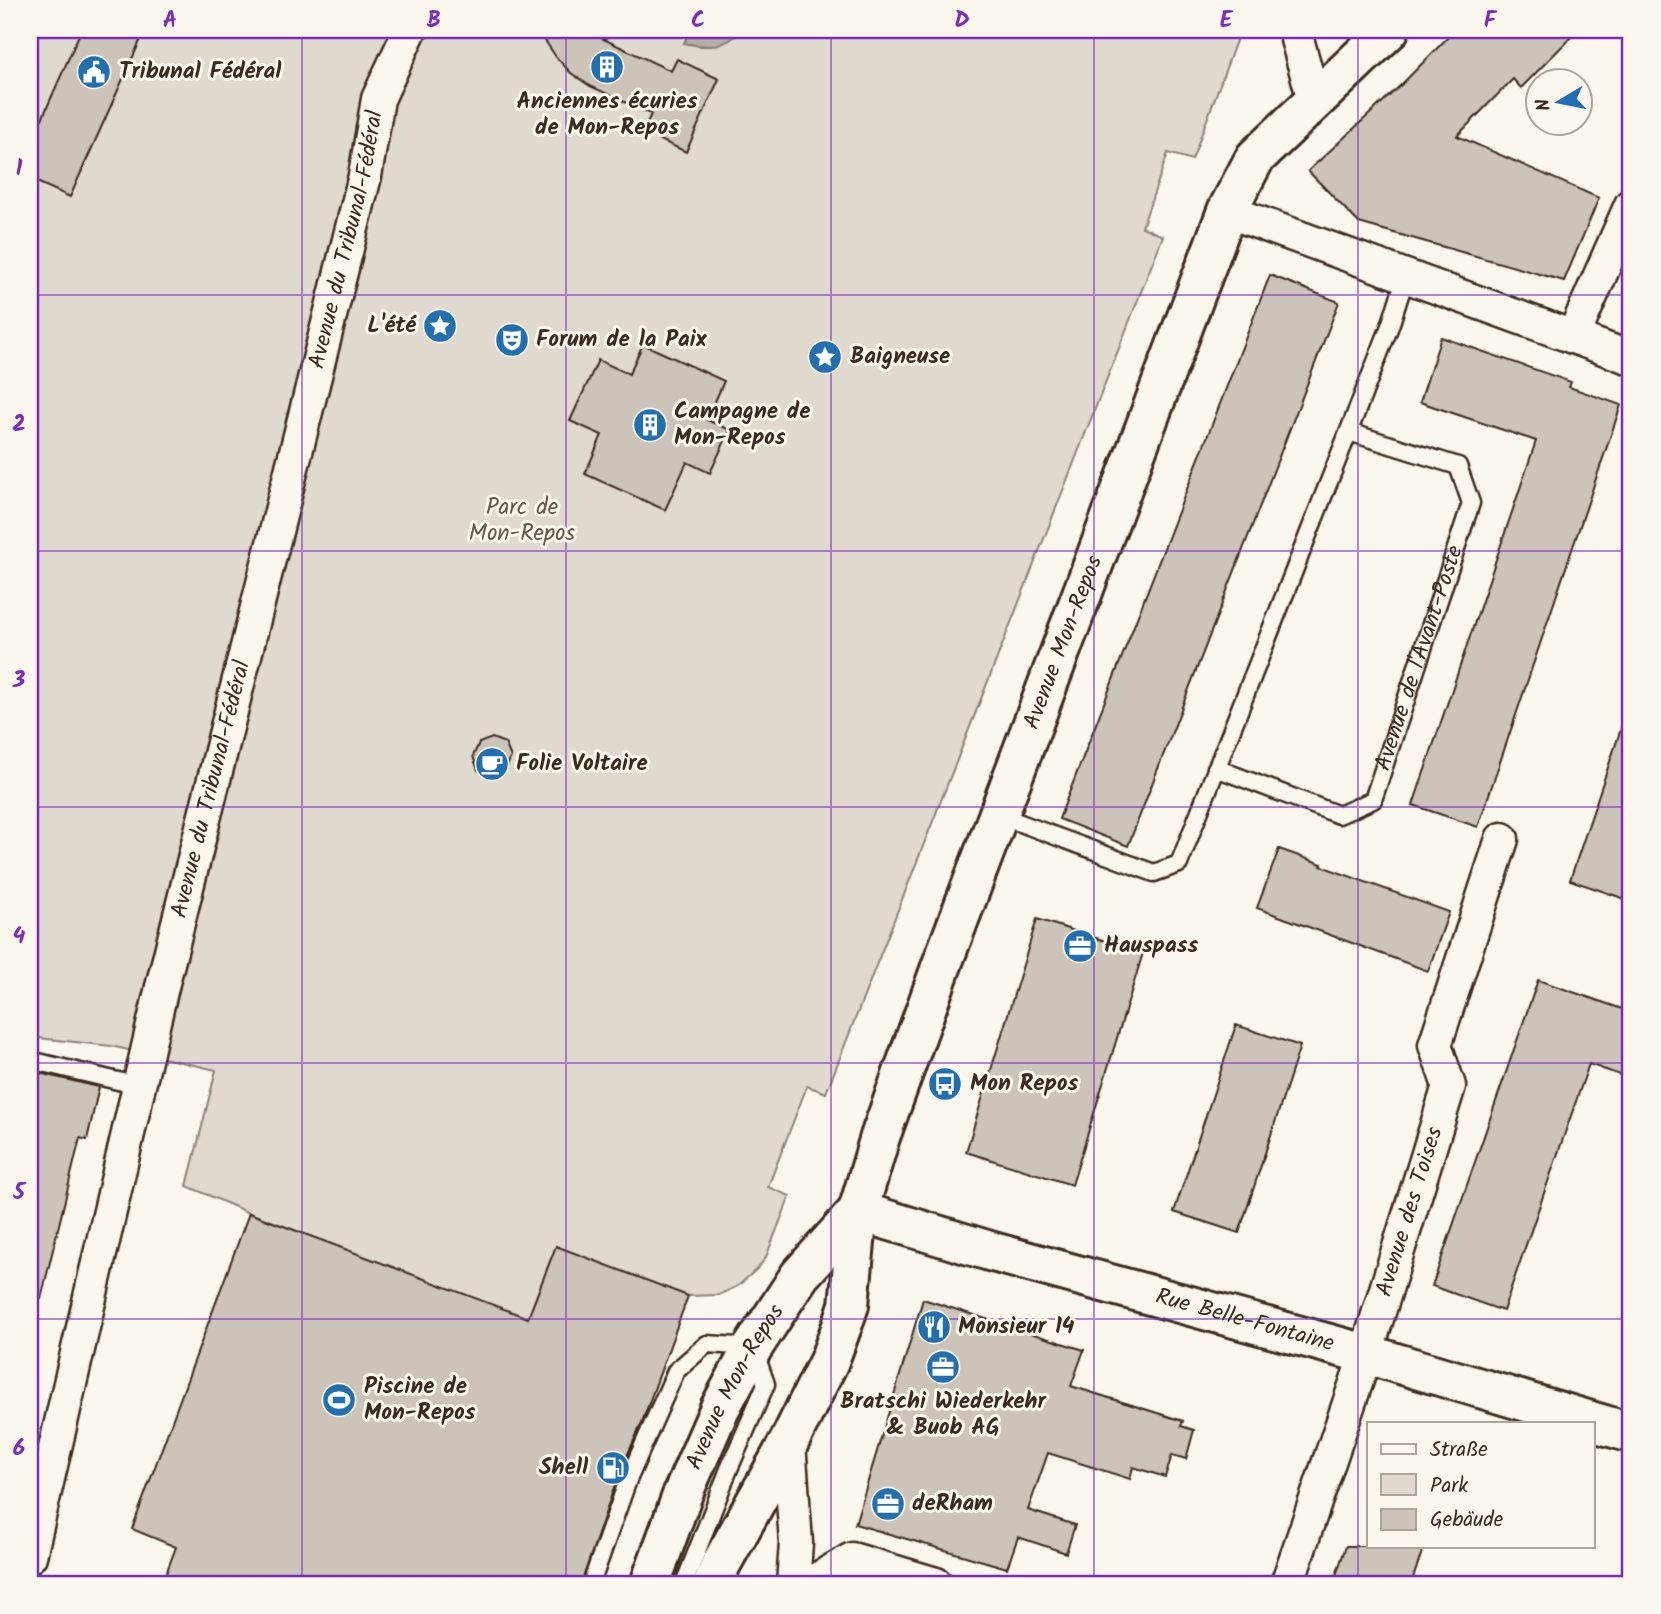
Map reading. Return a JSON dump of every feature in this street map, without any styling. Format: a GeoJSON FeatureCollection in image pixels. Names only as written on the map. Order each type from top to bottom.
{"type":"FeatureCollection","features":[{"type":"Feature","properties":{"kind":"main road","name":"Avenue Mon-Repos"},"geometry":{"type":"LineString","coordinates":[[713,1584],[721,1564],[789,1442],[829,1361],[849,1305],[858,1210],[899,1082],[1227,211],[1255,158],[1389,30]]}},
{"type":"Feature","properties":{"kind":"main road","name":"Avenue Mon-Repos"},"geometry":{"type":"LineString","coordinates":[[650,1584],[704,1444],[753,1347],[800,1275],[858,1210]]}},
{"type":"Feature","properties":{"kind":"main road","name":"Rue Belle-Fontaine"},"geometry":{"type":"LineString","coordinates":[[858,1210],[993,1252],[1366,1354],[1631,1433]]}},
{"type":"Feature","properties":{"kind":"street","name":"Avenue du Tribunal-Fédéral"},"geometry":{"type":"LineString","coordinates":[[30,1556],[37,1495],[365,176],[378,99],[410,30]]}},
{"type":"Feature","properties":{"kind":"street"},"geometry":{"type":"LineString","coordinates":[[1297,30],[1297,39],[1314,100]]}},
{"type":"Feature","properties":{"kind":"street"},"geometry":{"type":"LineString","coordinates":[[1573,337],[1631,205]]}},
{"type":"Feature","properties":{"kind":"street"},"geometry":{"type":"LineString","coordinates":[[1227,211],[1631,358]]}},
{"type":"Feature","properties":{"kind":"street","name":"Avenue des Toises"},"geometry":{"type":"LineString","coordinates":[[1287,1584],[1366,1354],[1449,1086],[1435,1045],[1502,839]]}},
{"type":"Feature","properties":{"kind":"street"},"geometry":{"type":"LineString","coordinates":[[789,1442],[796,1542],[793,1584]]}},
{"type":"Feature","properties":{"kind":"street"},"geometry":{"type":"LineString","coordinates":[[809,1584],[852,1559],[936,1584]]}},
{"type":"Feature","properties":{"kind":"lane"},"geometry":{"type":"LineString","coordinates":[[999,815],[1154,873],[1179,864],[1390,326],[1406,276]]}},
{"type":"Feature","properties":{"kind":"lane","name":"Avenue de l'Avant-Poste"},"geometry":{"type":"LineString","coordinates":[[1216,768],[1339,815],[1373,800],[1471,503],[1458,466],[1349,432]]}},
{"type":"Feature","properties":{"kind":"lane"},"geometry":{"type":"LineString","coordinates":[[30,1060],[139,1086]]}},
{"type":"Feature","properties":{"kind":"lane"},"geometry":{"type":"LineString","coordinates":[[585,1576],[591,1584],[628,1480],[676,1371],[707,1344],[753,1347],[766,1384],[684,1584]]}},
{"type":"Feature","properties":{"kind":"green space","name":"Parc de Mon-Repos"},"geometry":{"type":"Polygon","coordinates":[[[30,30],[1240,30],[1192,160],[1168,153],[1142,227],[1163,236],[826,1093],[807,1086],[768,1187],[790,1196],[766,1257],[738,1286],[719,1295],[688,1296],[556,1247],[535,1300],[639,1341],[545,1584],[451,1584],[489,1485],[536,1322],[249,1213],[187,1186],[216,1070],[111,1046],[30,1037],[30,30]]]}},
{"type":"Feature","properties":{"kind":"shaded area"},"geometry":{"type":"Polygon","coordinates":[[[690,30],[741,30],[722,44],[700,46],[684,43],[690,30]]]}},
{"type":"Feature","properties":{"kind":"building","name":"Tribunal Fédéral"},"geometry":{"type":"Polygon","coordinates":[[[81,30],[145,30],[70,197],[30,179],[30,114],[42,119],[81,30]]]}},
{"type":"Feature","properties":{"kind":"building"},"geometry":{"type":"Polygon","coordinates":[[[538,30],[591,30],[597,36],[671,71],[677,59],[719,79],[686,152],[643,132],[651,114],[590,86],[571,73],[556,57],[538,30]]]}},
{"type":"Feature","properties":{"kind":"building"},"geometry":{"type":"Polygon","coordinates":[[[1455,30],[1578,30],[1543,66],[1524,66],[1524,85],[1521,88],[1513,79],[1457,136],[1599,198],[1564,281],[1359,223],[1308,171],[1402,84],[1455,30]]]}},
{"type":"Feature","properties":{"kind":"building"},"geometry":{"type":"Polygon","coordinates":[[[1270,275],[1339,302],[1128,846],[1059,819],[1270,275]]]}},
{"type":"Feature","properties":{"kind":"building"},"geometry":{"type":"Polygon","coordinates":[[[1441,337],[1571,382],[1569,387],[1621,405],[1478,827],[1413,805],[1536,441],[1420,402],[1441,337]]]}},
{"type":"Feature","properties":{"kind":"building","name":"Campagne de Mon-Repos"},"geometry":{"type":"Polygon","coordinates":[[[643,344],[724,381],[707,420],[730,430],[710,473],[687,462],[665,510],[585,474],[602,435],[570,421],[598,360],[629,374],[643,344]]]}},
{"type":"Feature","properties":{"kind":"building"},"geometry":{"type":"Polygon","coordinates":[[[1626,714],[1631,715],[1631,901],[1570,880],[1626,714]]]}},
{"type":"Feature","properties":{"kind":"building","name":"Folie Voltaire"},"geometry":{"type":"Polygon","coordinates":[[[492,738],[505,743],[511,757],[505,771],[492,777],[478,770],[473,756],[479,743],[492,738]]]}},
{"type":"Feature","properties":{"kind":"building"},"geometry":{"type":"Polygon","coordinates":[[[1279,849],[1449,912],[1428,971],[1257,908],[1279,849]]]}},
{"type":"Feature","properties":{"kind":"building"},"geometry":{"type":"Polygon","coordinates":[[[1037,919],[1143,953],[1072,1185],[966,1152],[1037,919]]]}},
{"type":"Feature","properties":{"kind":"building"},"geometry":{"type":"Polygon","coordinates":[[[1538,980],[1631,1012],[1631,1079],[1589,1064],[1503,1311],[1432,1286],[1538,980]]]}},
{"type":"Feature","properties":{"kind":"building"},"geometry":{"type":"Polygon","coordinates":[[[1236,1025],[1300,1046],[1239,1233],[1174,1212],[1236,1025]]]}},
{"type":"Feature","properties":{"kind":"building"},"geometry":{"type":"Polygon","coordinates":[[[30,1071],[99,1087],[87,1140],[80,1138],[41,1299],[30,1298],[30,1071]]]}},
{"type":"Feature","properties":{"kind":"building","name":"Piscine de Mon-Repos"},"geometry":{"type":"Polygon","coordinates":[[[249,1213],[528,1318],[556,1246],[688,1296],[641,1425],[618,1476],[581,1584],[162,1584],[176,1547],[132,1529],[249,1213]]]}},
{"type":"Feature","properties":{"kind":"building"},"geometry":{"type":"Polygon","coordinates":[[[923,1299],[1084,1350],[1071,1386],[1183,1421],[1181,1426],[1194,1430],[1186,1459],[1172,1455],[1165,1477],[1133,1467],[1130,1479],[1048,1453],[1028,1510],[1075,1525],[1066,1553],[1018,1537],[1007,1568],[855,1524],[923,1299]]]}},
{"type":"Feature","properties":{"kind":"building"},"geometry":{"type":"Polygon","coordinates":[[[1346,1546],[1423,1548],[1411,1584],[1333,1584],[1346,1546]]]}},
{"type":"Feature","properties":{"kind":"place","name":"Anciennes écuries de Mon-Repos"},"geometry":{"type":"Point","coordinates":[607,67]}},
{"type":"Feature","properties":{"kind":"place","name":"Tribunal Fédéral"},"geometry":{"type":"Point","coordinates":[94,72]}},
{"type":"Feature","properties":{"kind":"place","name":"L'été"},"geometry":{"type":"Point","coordinates":[440,326]}},
{"type":"Feature","properties":{"kind":"place","name":"Forum de la Paix"},"geometry":{"type":"Point","coordinates":[512,340]}},
{"type":"Feature","properties":{"kind":"place","name":"Baigneuse"},"geometry":{"type":"Point","coordinates":[825,357]}},
{"type":"Feature","properties":{"kind":"place","name":"Campagne de Mon-Repos"},"geometry":{"type":"Point","coordinates":[650,425]}},
{"type":"Feature","properties":{"kind":"place","name":"Folie Voltaire"},"geometry":{"type":"Point","coordinates":[492,764]}},
{"type":"Feature","properties":{"kind":"place","name":"Hauspass"},"geometry":{"type":"Point","coordinates":[1080,946]}},
{"type":"Feature","properties":{"kind":"place","name":"Mon Repos"},"geometry":{"type":"Point","coordinates":[945,1084]}},
{"type":"Feature","properties":{"kind":"place","name":"Monsieur 14"},"geometry":{"type":"Point","coordinates":[934,1327]}},
{"type":"Feature","properties":{"kind":"place","name":"Bratschi Wiederkehr & Buob AG"},"geometry":{"type":"Point","coordinates":[943,1367]}},
{"type":"Feature","properties":{"kind":"place","name":"Piscine de Mon-Repos"},"geometry":{"type":"Point","coordinates":[339,1400]}},
{"type":"Feature","properties":{"kind":"place","name":"Shell"},"geometry":{"type":"Point","coordinates":[613,1468]}},
{"type":"Feature","properties":{"kind":"place","name":"deRham"},"geometry":{"type":"Point","coordinates":[888,1504]}}]}
